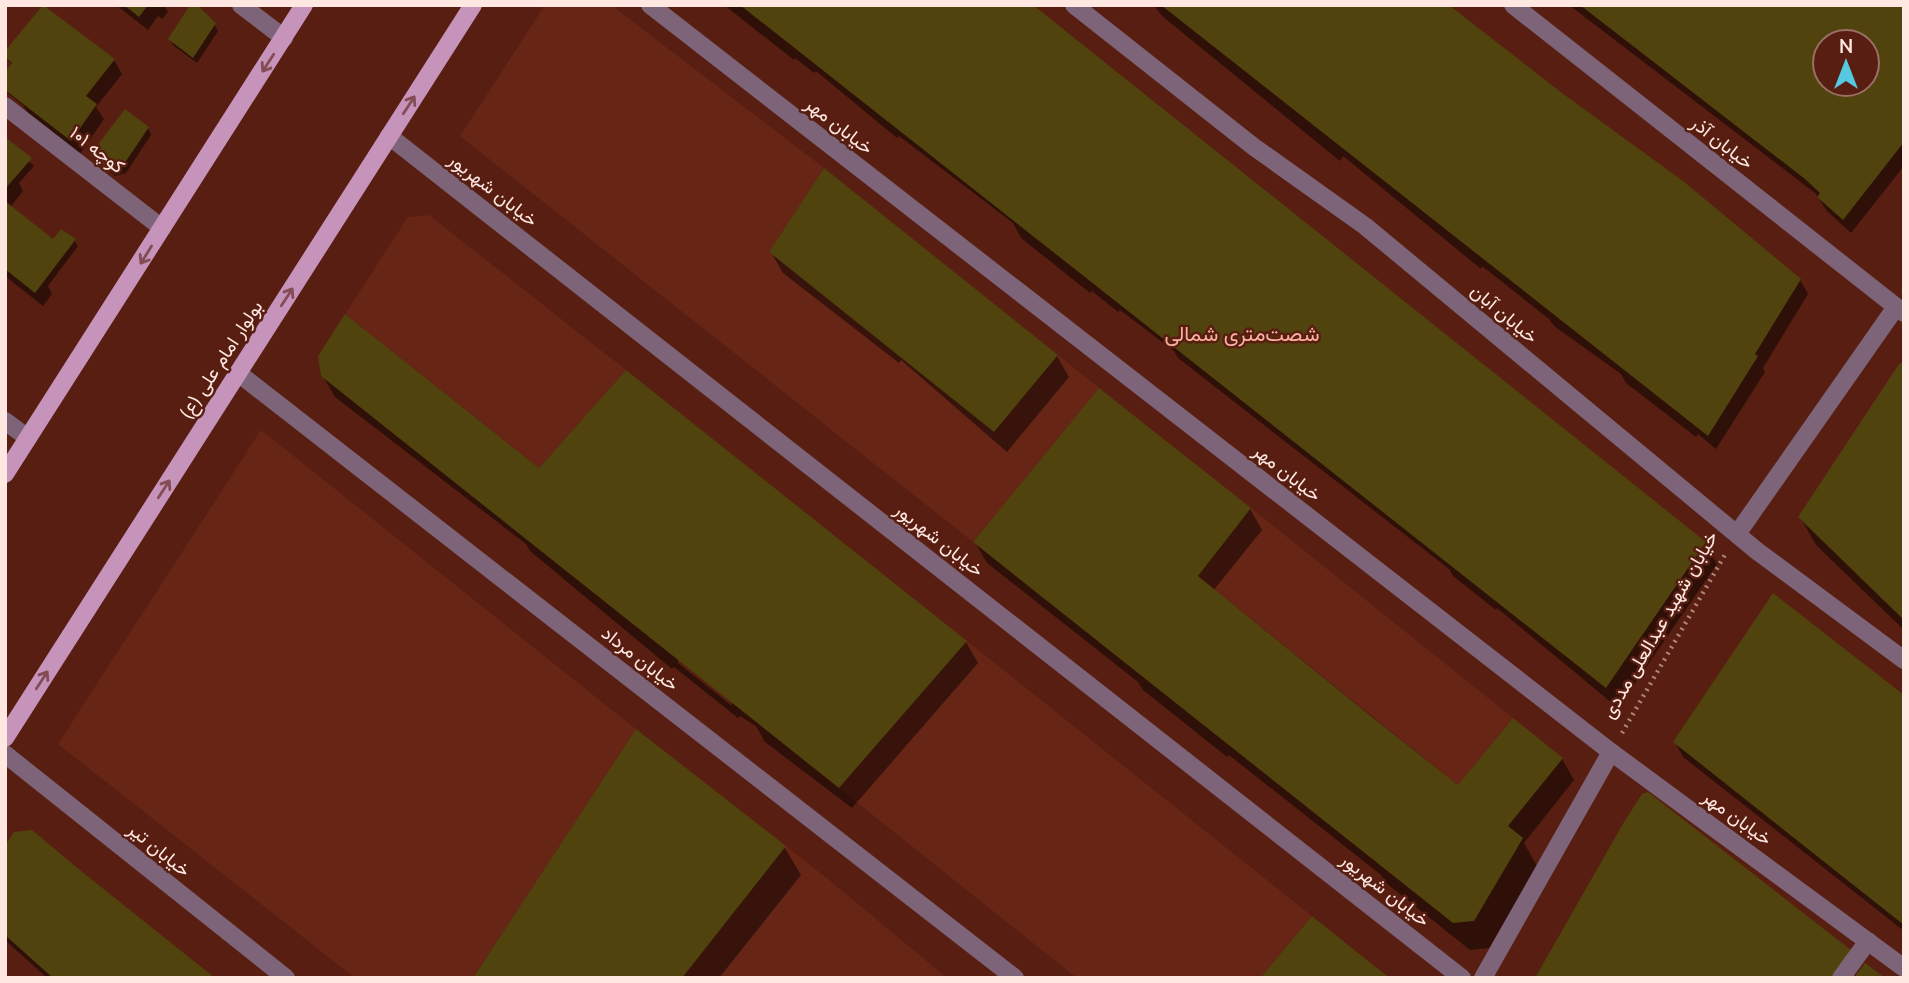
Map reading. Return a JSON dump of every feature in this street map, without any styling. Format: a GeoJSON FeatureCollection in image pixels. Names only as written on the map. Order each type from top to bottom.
{"type":"FeatureCollection","features":[{"type":"Feature","properties":{"kind":"main road"},"geometry":{"type":"LineString","coordinates":[[5,474],[304,5]]}},
{"type":"Feature","properties":{"kind":"main road","name":"بولوار امام علی (ع)"},"geometry":{"type":"LineString","coordinates":[[5,738],[473,5]]}},
{"type":"Feature","properties":{"kind":"street"},"geometry":{"type":"LineString","coordinates":[[241,5],[284,38]]}},
{"type":"Feature","properties":{"kind":"street","name":"خیابان مهر"},"geometry":{"type":"LineString","coordinates":[[650,5],[1611,752],[1904,968]]}},
{"type":"Feature","properties":{"kind":"street","name":"خیابان آبان"},"geometry":{"type":"LineString","coordinates":[[1074,5],[1254,147],[1365,226],[1737,534],[1904,660]]}},
{"type":"Feature","properties":{"kind":"street","name":"خیابان آذر"},"geometry":{"type":"LineString","coordinates":[[1513,5],[1900,310]]}},
{"type":"Feature","properties":{"kind":"street","name":"کوچه ۱۰۱"},"geometry":{"type":"LineString","coordinates":[[5,106],[162,228]]}},
{"type":"Feature","properties":{"kind":"street","name":"خیابان شهریور"},"geometry":{"type":"LineString","coordinates":[[390,136],[1462,978]]}},
{"type":"Feature","properties":{"kind":"street","name":"خیابان شهید عبدالعلی مددی"},"geometry":{"type":"LineString","coordinates":[[1737,534],[1900,310]]}},
{"type":"Feature","properties":{"kind":"street","name":"خیابان مرداد"},"geometry":{"type":"LineString","coordinates":[[238,373],[1015,978]]}},
{"type":"Feature","properties":{"kind":"street"},"geometry":{"type":"LineString","coordinates":[[5,421],[28,438]]}},
{"type":"Feature","properties":{"kind":"street"},"geometry":{"type":"LineString","coordinates":[[1483,978],[1611,752]]}},
{"type":"Feature","properties":{"kind":"street","name":"خیابان تیر"},"geometry":{"type":"LineString","coordinates":[[5,754],[286,978]]}},
{"type":"Feature","properties":{"kind":"street"},"geometry":{"type":"LineString","coordinates":[[1841,978],[1868,941]]}},
{"type":"Feature","properties":{"kind":"path","name":"خیابان شهید عبدالعلی مددی"},"geometry":{"type":"LineString","coordinates":[[1611,752],[1737,534]]}},
{"type":"Feature","properties":{"kind":"shaded area"},"geometry":{"type":"Polygon","coordinates":[[[545,5],[611,5],[824,168],[769,252],[994,432],[1058,355],[1099,388],[973,542],[460,136],[545,5]]]}},
{"type":"Feature","properties":{"kind":"shaded area"},"geometry":{"type":"Polygon","coordinates":[[[429,215],[626,370],[539,468],[345,314],[408,217],[429,215]]]}},
{"type":"Feature","properties":{"kind":"shaded area"},"geometry":{"type":"Polygon","coordinates":[[[261,430],[636,729],[473,978],[355,978],[58,744],[261,430]]]}},
{"type":"Feature","properties":{"kind":"shaded area"},"geometry":{"type":"Polygon","coordinates":[[[1251,508],[1513,718],[1458,785],[1198,576],[1251,508]]]}},
{"type":"Feature","properties":{"kind":"shaded area"},"geometry":{"type":"Polygon","coordinates":[[[967,641],[1312,916],[1260,978],[1077,978],[839,788],[967,641]]]}},
{"type":"Feature","properties":{"kind":"shaded area"},"geometry":{"type":"Polygon","coordinates":[[[786,846],[828,879],[947,978],[682,978],[786,846]]]}},
{"type":"Feature","properties":{"kind":"building"},"geometry":{"type":"Polygon","coordinates":[[[43,5],[115,59],[86,96],[97,104],[71,141],[5,90],[5,72],[12,63],[5,57],[5,51],[43,5]]]}},
{"type":"Feature","properties":{"kind":"building"},"geometry":{"type":"Polygon","coordinates":[[[124,5],[148,5],[139,17],[124,5]]]}},
{"type":"Feature","properties":{"kind":"building"},"geometry":{"type":"Polygon","coordinates":[[[190,5],[197,5],[216,23],[193,58],[168,39],[190,5]]]}},
{"type":"Feature","properties":{"kind":"building"},"geometry":{"type":"Polygon","coordinates":[[[740,5],[1033,5],[1706,542],[1606,688],[740,5]]]}},
{"type":"Feature","properties":{"kind":"building"},"geometry":{"type":"Polygon","coordinates":[[[1161,5],[1449,5],[1562,93],[1683,181],[1801,279],[1755,354],[1758,356],[1708,436],[1161,5]]]}},
{"type":"Feature","properties":{"kind":"building"},"geometry":{"type":"Polygon","coordinates":[[[1580,5],[1900,5],[1904,8],[1904,142],[1843,220],[1817,197],[1820,193],[1580,5]]]}},
{"type":"Feature","properties":{"kind":"building"},"geometry":{"type":"Polygon","coordinates":[[[125,109],[149,127],[122,167],[110,170],[90,155],[125,109]]]}},
{"type":"Feature","properties":{"kind":"building"},"geometry":{"type":"Polygon","coordinates":[[[5,137],[32,158],[5,189],[5,137]]]}},
{"type":"Feature","properties":{"kind":"building"},"geometry":{"type":"Polygon","coordinates":[[[824,168],[1058,355],[994,432],[769,252],[824,168]]]}},
{"type":"Feature","properties":{"kind":"building"},"geometry":{"type":"Polygon","coordinates":[[[5,201],[53,239],[61,229],[76,239],[35,293],[5,269],[5,201]]]}},
{"type":"Feature","properties":{"kind":"building"},"geometry":{"type":"Polygon","coordinates":[[[345,314],[539,468],[626,370],[967,641],[839,788],[321,376],[318,356],[345,314]]]}},
{"type":"Feature","properties":{"kind":"building"},"geometry":{"type":"Polygon","coordinates":[[[1904,362],[1904,620],[1798,517],[1899,364],[1904,362]]]}},
{"type":"Feature","properties":{"kind":"building"},"geometry":{"type":"Polygon","coordinates":[[[1099,388],[1251,508],[1198,576],[1373,718],[1458,785],[1513,718],[1563,758],[1508,826],[1523,838],[1474,921],[1453,923],[973,542],[1099,388]]]}},
{"type":"Feature","properties":{"kind":"building"},"geometry":{"type":"Polygon","coordinates":[[[1773,593],[1904,695],[1904,925],[1673,742],[1773,593]]]}},
{"type":"Feature","properties":{"kind":"building"},"geometry":{"type":"Polygon","coordinates":[[[636,729],[786,846],[682,978],[473,978],[636,729]]]}},
{"type":"Feature","properties":{"kind":"building"},"geometry":{"type":"Polygon","coordinates":[[[1648,792],[1856,954],[1837,978],[1535,978],[1624,822],[1642,794],[1648,792]]]}},
{"type":"Feature","properties":{"kind":"building"},"geometry":{"type":"Polygon","coordinates":[[[32,830],[215,978],[53,978],[5,935],[5,846],[14,832],[32,830]]]}},
{"type":"Feature","properties":{"kind":"building"},"geometry":{"type":"Polygon","coordinates":[[[1312,916],[1373,965],[1390,978],[1260,978],[1312,916]]]}},
{"type":"Feature","properties":{"kind":"building"},"geometry":{"type":"Polygon","coordinates":[[[1865,963],[1885,978],[1854,978],[1865,963]]]}},
{"type":"Feature","properties":{"kind":"district","name":"شصت‌متری شمالی"},"geometry":{"type":"Point","coordinates":[1242,334]}}]}
